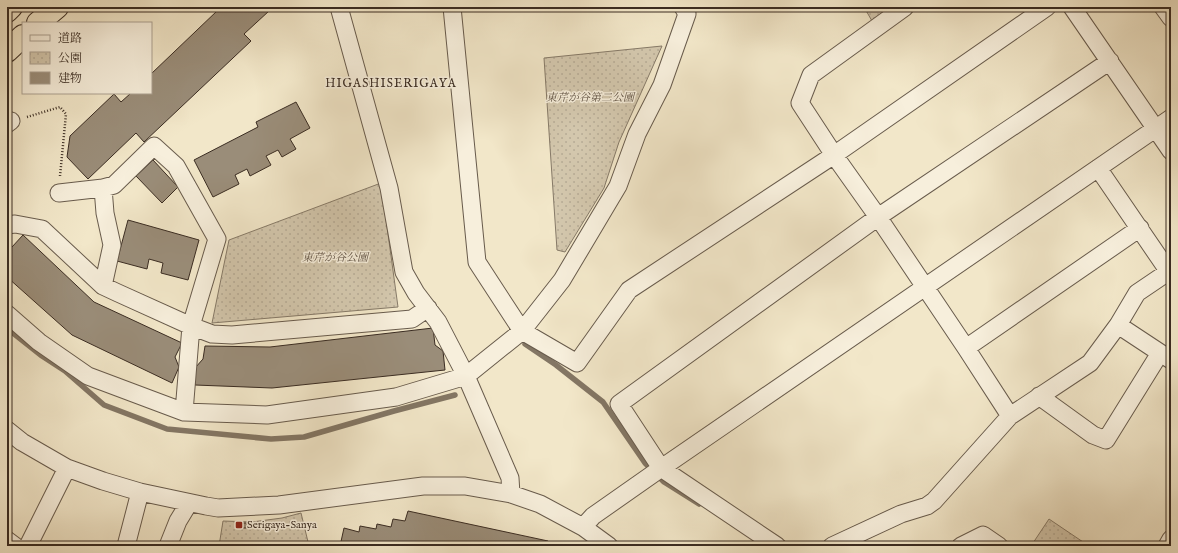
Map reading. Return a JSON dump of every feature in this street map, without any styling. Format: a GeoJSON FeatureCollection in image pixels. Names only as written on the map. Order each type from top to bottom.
{"type":"FeatureCollection","features":[{"type":"Feature","properties":{"kind":"highway"},"geometry":{"type":"LineString","coordinates":[[7,11],[11,7]]}},
{"type":"Feature","properties":{"kind":"highway"},"geometry":{"type":"LineString","coordinates":[[39,22],[57,7]]}},
{"type":"Feature","properties":{"kind":"highway"},"geometry":{"type":"LineString","coordinates":[[7,51],[22,37]]}},
{"type":"Feature","properties":{"kind":"street"},"geometry":{"type":"LineString","coordinates":[[339,7],[390,188],[404,272],[416,293],[438,322],[466,376],[510,478],[511,494]]}},
{"type":"Feature","properties":{"kind":"street"},"geometry":{"type":"LineString","coordinates":[[452,7],[477,262],[522,332],[577,363],[629,290],[834,155],[1046,7]]}},
{"type":"Feature","properties":{"kind":"street"},"geometry":{"type":"LineString","coordinates":[[7,314],[39,342],[88,376],[184,412],[267,415],[396,398],[466,376],[522,332],[562,280],[618,186],[637,134],[662,85],[687,14],[682,7]]}},
{"type":"Feature","properties":{"kind":"street"},"geometry":{"type":"LineString","coordinates":[[905,7],[811,75],[800,103],[966,348],[1010,416]]}},
{"type":"Feature","properties":{"kind":"street"},"geometry":{"type":"LineString","coordinates":[[1072,7],[1171,151]]}},
{"type":"Feature","properties":{"kind":"street"},"geometry":{"type":"LineString","coordinates":[[1163,7],[1171,18]]}},
{"type":"Feature","properties":{"kind":"street"},"geometry":{"type":"LineString","coordinates":[[777,546],[660,469],[619,404],[878,217],[1110,61]]}},
{"type":"Feature","properties":{"kind":"street"},"geometry":{"type":"LineString","coordinates":[[583,526],[593,516],[660,469],[1171,118]]}},
{"type":"Feature","properties":{"kind":"street"},"geometry":{"type":"LineString","coordinates":[[59,193],[103,188],[114,185],[154,146],[176,166],[217,239],[191,326],[184,412]]}},
{"type":"Feature","properties":{"kind":"street"},"geometry":{"type":"LineString","coordinates":[[832,546],[901,514],[934,502],[1010,416],[1090,363],[1118,324],[1136,293],[1170,271],[1098,168]]}},
{"type":"Feature","properties":{"kind":"street"},"geometry":{"type":"LineString","coordinates":[[103,188],[105,213],[112,245],[103,286]]}},
{"type":"Feature","properties":{"kind":"street"},"geometry":{"type":"LineString","coordinates":[[7,225],[15,224],[42,229],[103,286],[212,334],[232,335],[412,319],[428,308]]}},
{"type":"Feature","properties":{"kind":"street"},"geometry":{"type":"LineString","coordinates":[[966,348],[1140,228]]}},
{"type":"Feature","properties":{"kind":"street"},"geometry":{"type":"LineString","coordinates":[[1039,396],[1093,435],[1106,440],[1166,356],[1118,324]]}},
{"type":"Feature","properties":{"kind":"street"},"geometry":{"type":"LineString","coordinates":[[7,430],[22,442],[67,468],[140,492],[218,508],[278,505],[423,486],[465,486],[511,494],[540,504],[583,526],[609,546]]}},
{"type":"Feature","properties":{"kind":"street"},"geometry":{"type":"LineString","coordinates":[[28,546],[67,468]]}},
{"type":"Feature","properties":{"kind":"street"},"geometry":{"type":"LineString","coordinates":[[126,546],[140,492]]}},
{"type":"Feature","properties":{"kind":"street"},"geometry":{"type":"LineString","coordinates":[[168,546],[178,521],[189,502]]}},
{"type":"Feature","properties":{"kind":"street"},"geometry":{"type":"LineString","coordinates":[[961,546],[983,535],[999,546]]}},
{"type":"Feature","properties":{"kind":"street"},"geometry":{"type":"LineString","coordinates":[[1167,546],[1171,539]]}},
{"type":"Feature","properties":{"kind":"street"},"geometry":{"type":"LineString","coordinates":[[7,540],[15,546]]}},
{"type":"Feature","properties":{"kind":"path"},"geometry":{"type":"LineString","coordinates":[[9,122],[60,107],[66,114],[59,193]]}},
{"type":"Feature","properties":{"kind":"green space"},"geometry":{"type":"Polygon","coordinates":[[[864,7],[892,7],[872,21],[864,7]]]}},
{"type":"Feature","properties":{"kind":"green space","name":"東芹が谷第二公園"},"geometry":{"type":"Polygon","coordinates":[[[662,46],[619,142],[604,188],[565,252],[557,250],[544,58],[662,46]]]}},
{"type":"Feature","properties":{"kind":"green space","name":"東芹が谷公園"},"geometry":{"type":"Polygon","coordinates":[[[381,183],[398,307],[212,323],[229,240],[381,183]]]}},
{"type":"Feature","properties":{"kind":"green space"},"geometry":{"type":"Polygon","coordinates":[[[301,513],[309,546],[219,546],[223,521],[252,522],[282,518],[301,513]]]}},
{"type":"Feature","properties":{"kind":"green space"},"geometry":{"type":"Polygon","coordinates":[[[1049,519],[1089,546],[1031,546],[1049,519]]]}},
{"type":"Feature","properties":{"kind":"building"},"geometry":{"type":"Polygon","coordinates":[[[215,7],[265,7],[269,11],[244,34],[251,41],[144,142],[136,133],[88,179],[67,157],[70,136],[114,94],[121,102],[130,94],[152,94],[152,73],[218,10],[215,7]]]}},
{"type":"Feature","properties":{"kind":"building"},"geometry":{"type":"Polygon","coordinates":[[[296,102],[310,128],[290,139],[296,149],[282,157],[278,150],[266,156],[271,165],[250,176],[247,169],[235,175],[239,184],[213,197],[194,160],[258,127],[256,122],[296,102]]]}},
{"type":"Feature","properties":{"kind":"building"},"geometry":{"type":"Polygon","coordinates":[[[153,160],[178,187],[162,203],[136,176],[153,160]]]}},
{"type":"Feature","properties":{"kind":"building"},"geometry":{"type":"Polygon","coordinates":[[[128,220],[199,240],[188,280],[161,273],[163,263],[149,259],[147,269],[117,261],[128,220]]]}},
{"type":"Feature","properties":{"kind":"building"},"geometry":{"type":"Polygon","coordinates":[[[23,235],[94,302],[182,343],[175,357],[179,367],[172,383],[72,335],[7,277],[7,247],[12,247],[23,235]]]}},
{"type":"Feature","properties":{"kind":"building"},"geometry":{"type":"Polygon","coordinates":[[[433,328],[435,345],[443,351],[445,370],[272,388],[195,385],[195,368],[203,359],[205,346],[270,347],[433,328]]]}},
{"type":"Feature","properties":{"kind":"building"},"geometry":{"type":"Polygon","coordinates":[[[408,511],[548,541],[547,546],[340,546],[344,528],[359,532],[360,526],[376,529],[377,524],[391,527],[393,519],[405,521],[408,511]]]}},
{"type":"Feature","properties":{"kind":"building"},"geometry":{"type":"Polygon","coordinates":[[[236,523],[248,523],[248,528],[236,528],[236,523]]]}},
{"type":"Feature","properties":{"kind":"waterway"},"geometry":{"type":"LineString","coordinates":[[7,326],[13,333],[42,356],[65,371],[104,405],[167,429],[271,439],[304,437],[455,395]]}},
{"type":"Feature","properties":{"kind":"waterway"},"geometry":{"type":"LineString","coordinates":[[525,344],[556,365],[603,402],[645,463],[664,482],[699,504]]}},
{"type":"Feature","properties":{"kind":"place","name":"Serigaya-Sanya"},"geometry":{"type":"Point","coordinates":[239,525]}},
{"type":"Feature","properties":{"kind":"district","name":"HIGASHISERIGAYA"},"geometry":{"type":"Point","coordinates":[391,83]}}]}
